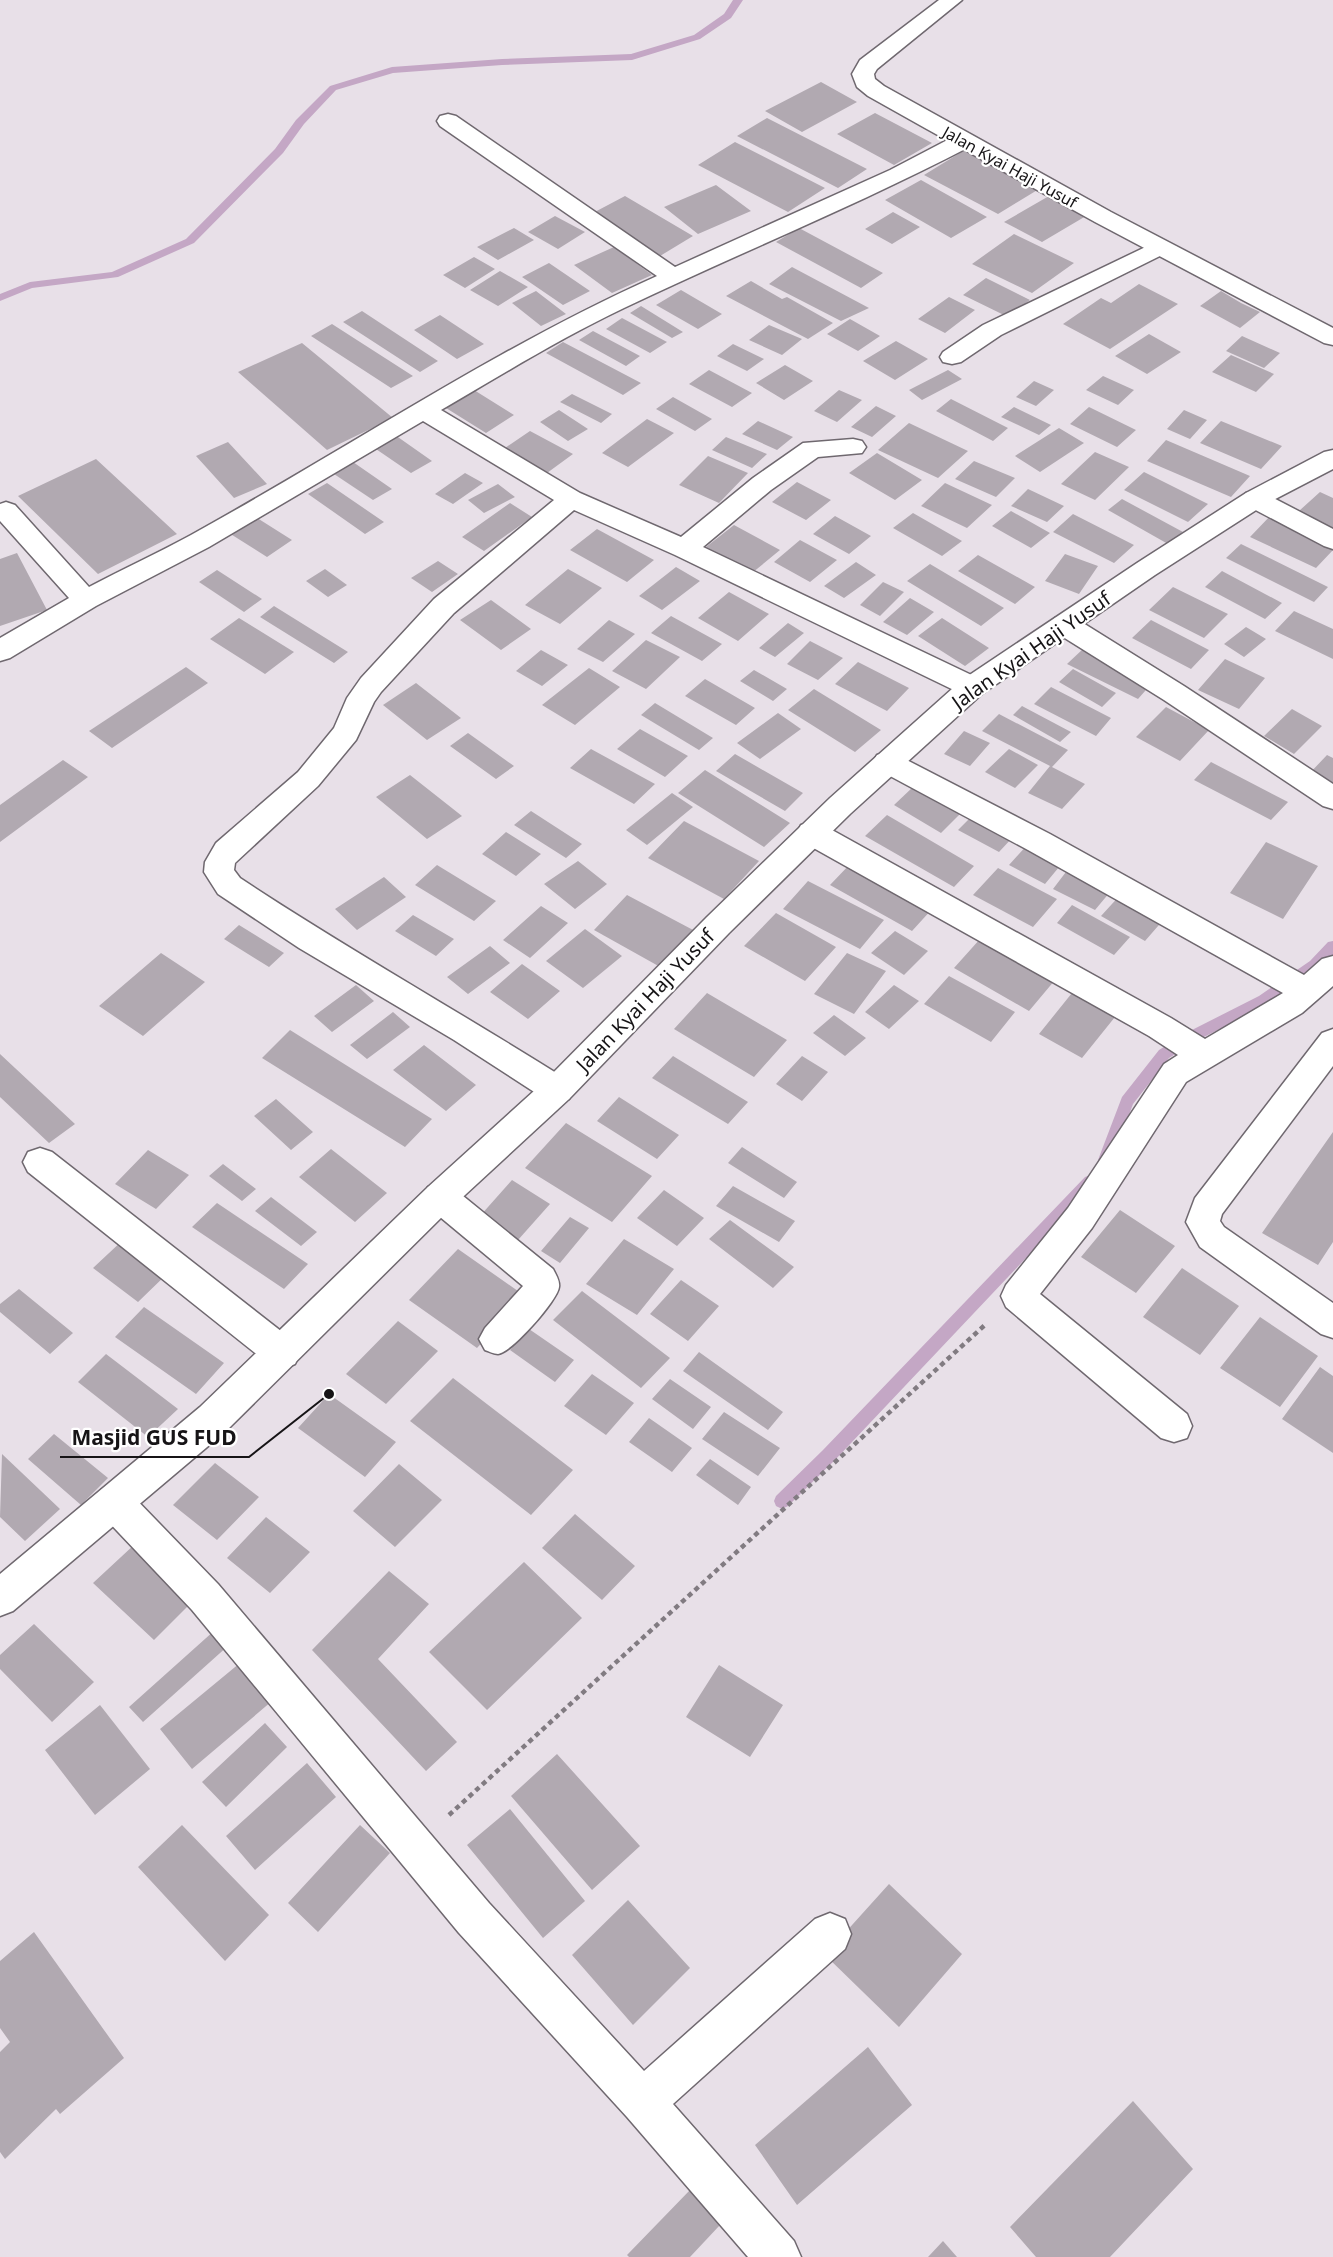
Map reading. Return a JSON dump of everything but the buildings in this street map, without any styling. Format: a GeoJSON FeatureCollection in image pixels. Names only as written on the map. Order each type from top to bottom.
{"type":"FeatureCollection","features":[{"type":"Feature","properties":{"kind":"street","name":"Jalan Kyai Haji Yusuf"},"geometry":{"type":"LineString","coordinates":[[952,0],[868,65],[863,78],[876,91],[1158,248],[1333,338]]}},
{"type":"Feature","properties":{"kind":"street"},"geometry":{"type":"LineString","coordinates":[[448,121],[674,277]]}},
{"type":"Feature","properties":{"kind":"street"},"geometry":{"type":"LineString","coordinates":[[0,651],[86,600],[200,541],[521,353],[614,304],[898,175],[963,141]]}},
{"type":"Feature","properties":{"kind":"street"},"geometry":{"type":"LineString","coordinates":[[952,357],[992,330],[1158,248]]}},
{"type":"Feature","properties":{"kind":"street"},"geometry":{"type":"LineString","coordinates":[[424,411],[571,499],[684,549],[972,687]]}},
{"type":"Feature","properties":{"kind":"street"},"geometry":{"type":"LineString","coordinates":[[684,549],[735,504],[792,461],[812,449],[853,447]]}},
{"type":"Feature","properties":{"kind":"street","name":"Jalan Kyai Haji Yusuf"},"geometry":{"type":"LineString","coordinates":[[0,1598],[213,1419],[440,1197],[557,1090],[718,925],[812,833],[887,762],[972,687],[1255,499],[1333,458]]}},
{"type":"Feature","properties":{"kind":"street"},"geometry":{"type":"LineString","coordinates":[[557,1090],[465,1031],[265,912],[229,886],[219,876],[219,867],[227,851],[308,779],[340,742],[352,724],[361,698],[444,606],[571,499]]}},
{"type":"Feature","properties":{"kind":"street"},"geometry":{"type":"LineString","coordinates":[[1255,499],[1333,540]]}},
{"type":"Feature","properties":{"kind":"street"},"geometry":{"type":"LineString","coordinates":[[6,511],[86,600]]}},
{"type":"Feature","properties":{"kind":"street"},"geometry":{"type":"LineString","coordinates":[[1065,625],[1174,693],[1333,798]]}},
{"type":"Feature","properties":{"kind":"street"},"geometry":{"type":"LineString","coordinates":[[887,762],[1039,842],[1306,991]]}},
{"type":"Feature","properties":{"kind":"street"},"geometry":{"type":"LineString","coordinates":[[812,833],[1160,1027],[1205,1056]]}},
{"type":"Feature","properties":{"kind":"street"},"geometry":{"type":"LineString","coordinates":[[1174,1426],[1018,1296],[1080,1218],[1175,1073],[1291,1004],[1333,968]]}},
{"type":"Feature","properties":{"kind":"street"},"geometry":{"type":"LineString","coordinates":[[1333,1042],[1208,1208],[1203,1222],[1212,1237],[1333,1323]]}},
{"type":"Feature","properties":{"kind":"street"},"geometry":{"type":"LineString","coordinates":[[40,1162],[282,1353]]}},
{"type":"Feature","properties":{"kind":"street"},"geometry":{"type":"LineString","coordinates":[[440,1197],[541,1280],[542,1288],[497,1340]]}},
{"type":"Feature","properties":{"kind":"street"},"geometry":{"type":"LineString","coordinates":[[114,1502],[205,1597],[474,1918],[642,2102],[778,2257]]}},
{"type":"Feature","properties":{"kind":"street"},"geometry":{"type":"LineString","coordinates":[[642,2102],[830,1934]]}},
{"type":"Feature","properties":{"kind":"path"},"geometry":{"type":"LineString","coordinates":[[420,1852],[1018,1296]]}},
{"type":"Feature","properties":{"kind":"waterway"},"geometry":{"type":"LineString","coordinates":[[0,298],[30,285],[114,275],[190,241],[279,151],[300,122],[333,88],[392,70],[502,62],[632,57],[697,37],[728,16],[738,0]]}},
{"type":"Feature","properties":{"kind":"waterway"},"geometry":{"type":"LineString","coordinates":[[1106,1160],[1127,1101],[1164,1054],[1193,1036],[1264,1000],[1315,965],[1333,946]]}},
{"type":"Feature","properties":{"kind":"waterway"},"geometry":{"type":"LineString","coordinates":[[782,1501],[829,1455],[1090,1181]]}},
{"type":"Feature","properties":{"kind":"place","name":"Masjid GUS FUD"},"geometry":{"type":"Point","coordinates":[329,1394]}}]}
